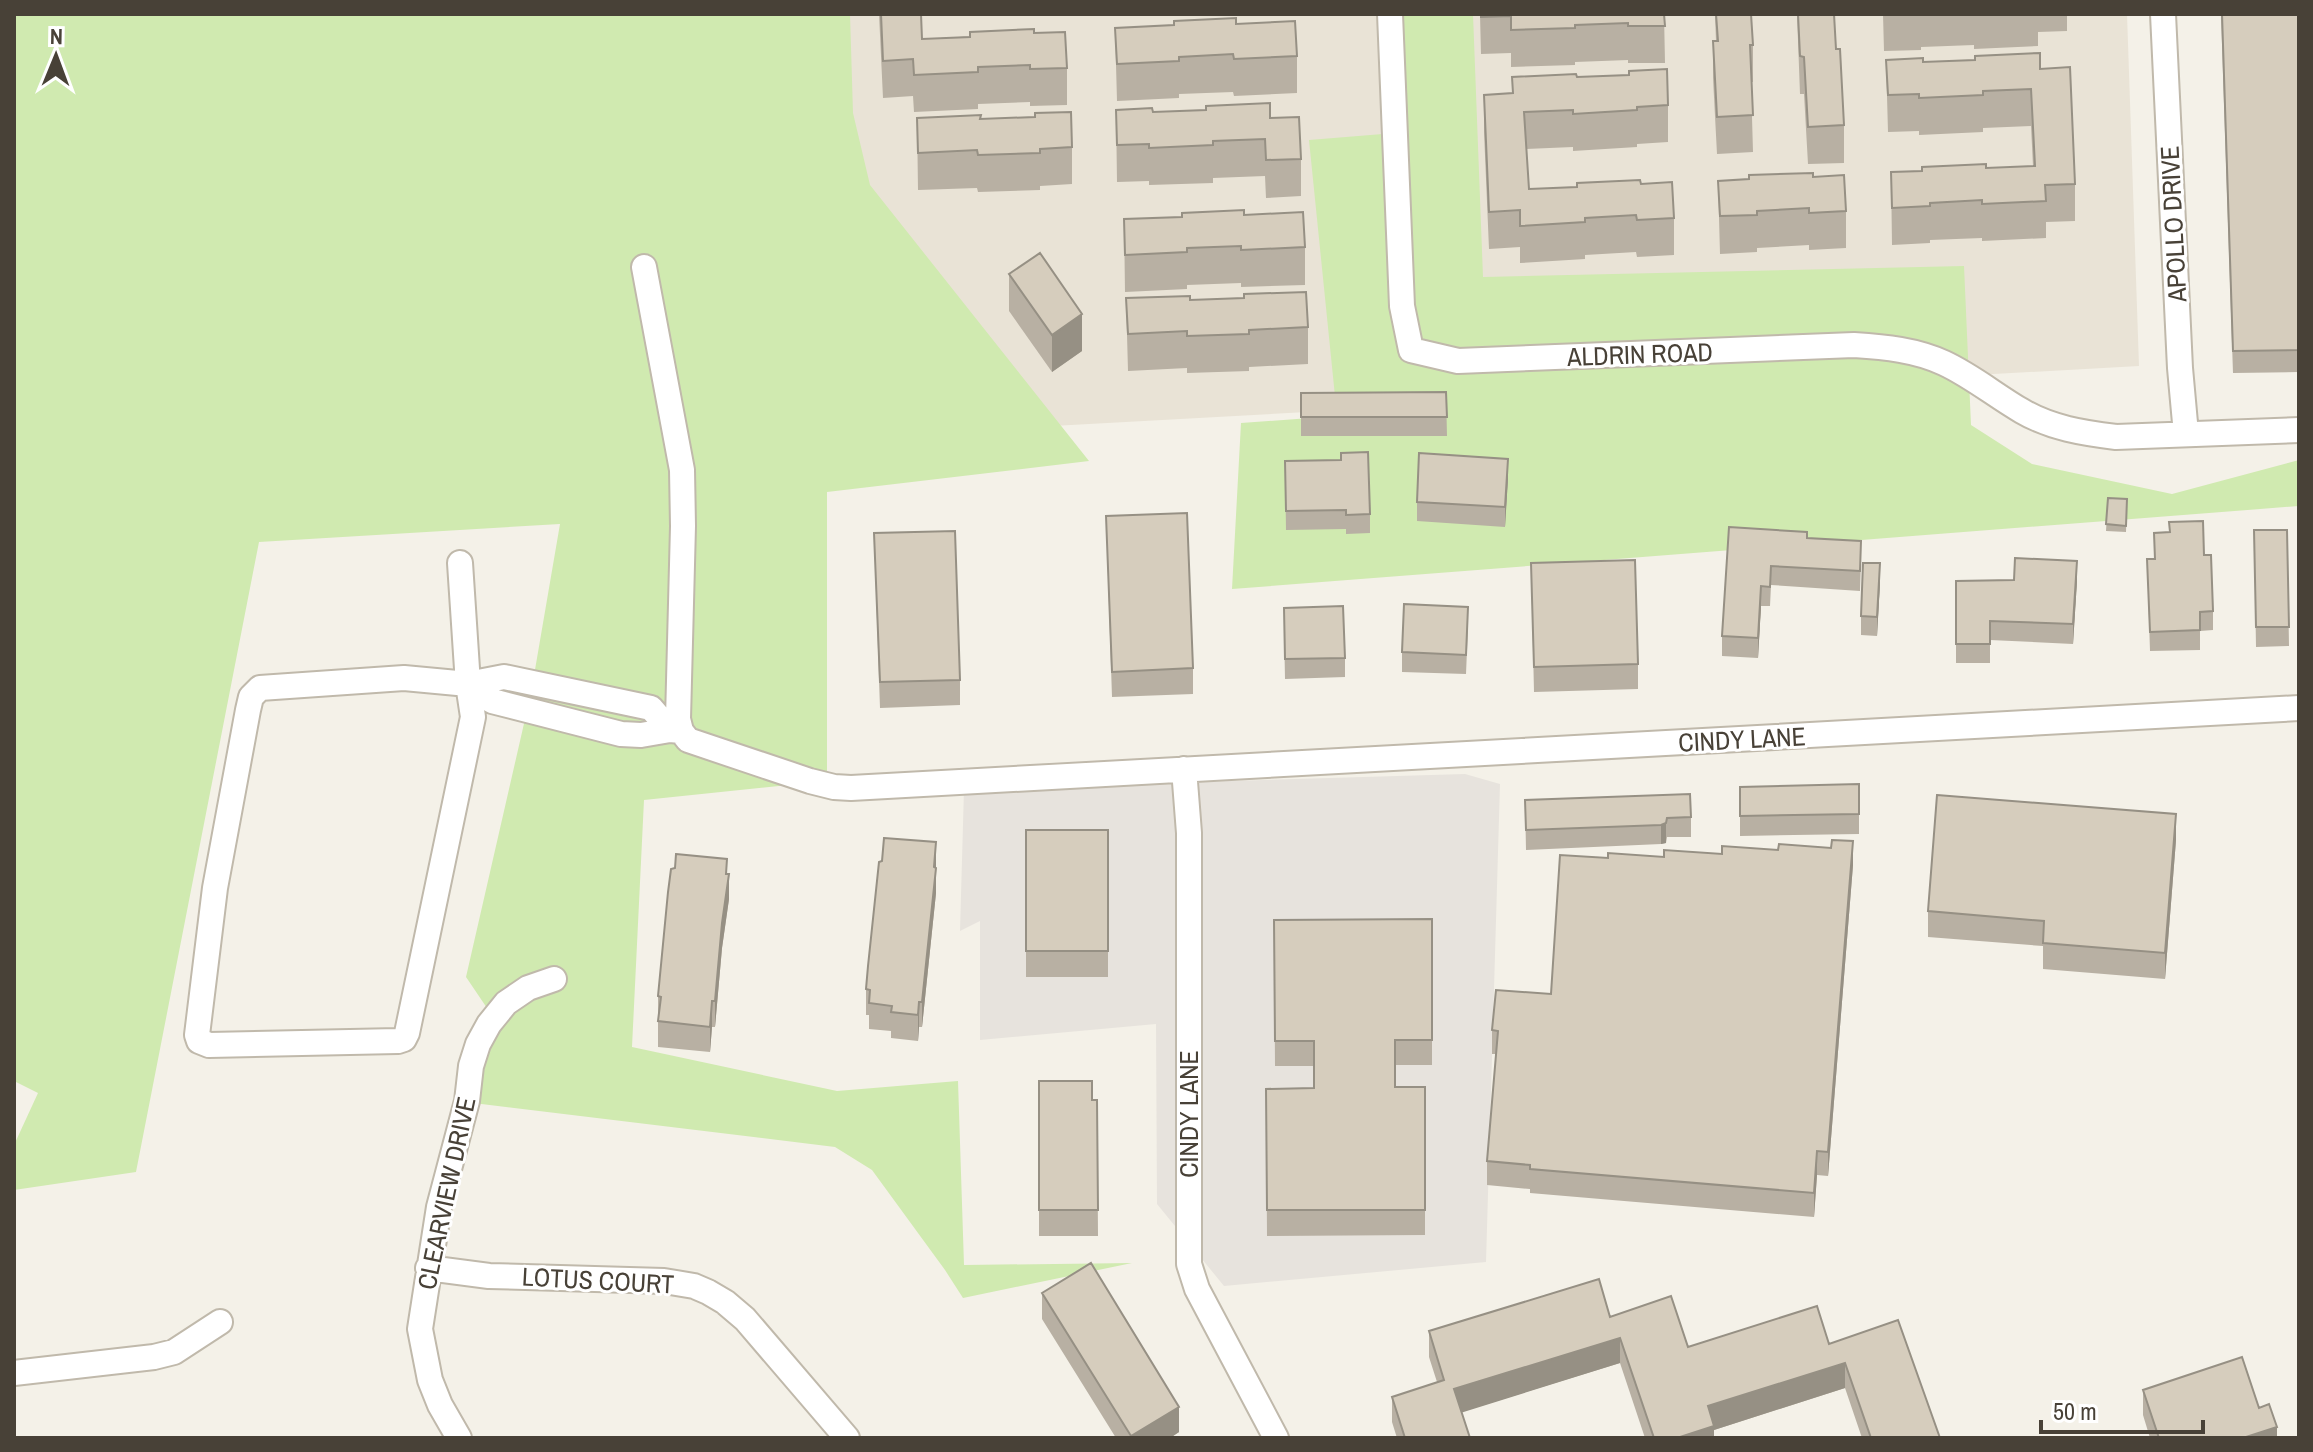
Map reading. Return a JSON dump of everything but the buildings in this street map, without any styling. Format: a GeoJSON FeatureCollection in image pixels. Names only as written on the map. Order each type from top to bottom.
{"type":"FeatureCollection","features":[{"type":"Feature","properties":{"kind":"street","name":"ALDRIN ROAD"},"geometry":{"type":"LineString","coordinates":[[1390,14],[1402,306],[1411,350],[1458,361],[1854,345],[1883,347],[1913,352],[1944,363],[2023,412],[2065,429],[2116,437],[2186,434]]}},
{"type":"Feature","properties":{"kind":"street","name":"APOLLO DRIVE"},"geometry":{"type":"LineString","coordinates":[[2163,14],[2186,434]]}},
{"type":"Feature","properties":{"kind":"street"},"geometry":{"type":"LineString","coordinates":[[644,267],[682,470],[676,727]]}},
{"type":"Feature","properties":{"kind":"street"},"geometry":{"type":"LineString","coordinates":[[2186,434],[2299,430]]}},
{"type":"Feature","properties":{"kind":"street"},"geometry":{"type":"LineString","coordinates":[[460,563],[473,717],[404,1039],[225,1045],[209,1045],[199,1041],[197,1035],[215,888],[248,710],[255,692],[260,688],[404,678],[468,684]]}},
{"type":"Feature","properties":{"kind":"street","name":"CINDY LANE"},"geometry":{"type":"LineString","coordinates":[[468,684],[504,677],[651,708],[688,740],[834,787],[1128,774],[2299,708]]}},
{"type":"Feature","properties":{"kind":"street","name":"CINDY LANE"},"geometry":{"type":"LineString","coordinates":[[1184,769],[1189,833],[1189,1264],[1197,1289],[1276,1438]]}},
{"type":"Feature","properties":{"kind":"street","name":"CLEARVIEW DRIVE"},"geometry":{"type":"LineString","coordinates":[[459,1438],[440,1405],[425,1361],[420,1329],[439,1207],[467,1101],[471,1066],[478,1044],[506,1003],[528,988],[554,979]]}},
{"type":"Feature","properties":{"kind":"street","name":"LOTUS COURT"},"geometry":{"type":"LineString","coordinates":[[428,1268],[489,1276],[664,1281],[694,1286],[725,1302],[745,1319],[847,1438]]}},
{"type":"Feature","properties":{"kind":"street"},"geometry":{"type":"LineString","coordinates":[[14,1373],[154,1357],[174,1352],[220,1322]]}},
{"type":"Feature","properties":{"kind":"shaded area"},"geometry":{"type":"Polygon","coordinates":[[[841,14],[2127,14],[2139,366],[964,431],[845,178],[841,14]]]}},
{"type":"Feature","properties":{"kind":"shaded area"},"geometry":{"type":"Polygon","coordinates":[[[1465,774],[1500,784],[1486,1262],[1224,1286],[1157,1204],[1156,1024],[980,1040],[980,921],[960,931],[964,789],[1465,774]]]}},
{"type":"Feature","properties":{"kind":"green space"},"geometry":{"type":"Polygon","coordinates":[[[14,14],[850,14],[853,113],[870,185],[1089,461],[827,492],[827,781],[644,800],[632,1047],[837,1091],[958,1081],[964,1265],[1132,1263],[963,1298],[872,1170],[835,1147],[457,1101],[489,1011],[466,977],[531,693],[560,524],[259,542],[136,1172],[14,1190],[14,1145],[38,1093],[14,1081],[14,14]]]}},
{"type":"Feature","properties":{"kind":"green space"},"geometry":{"type":"Polygon","coordinates":[[[1388,14],[1473,14],[1483,277],[1964,266],[1971,425],[2032,464],[2172,494],[2299,460],[2299,506],[1232,589],[1241,423],[1337,416],[1309,140],[1395,133],[1388,14]]]}}]}
